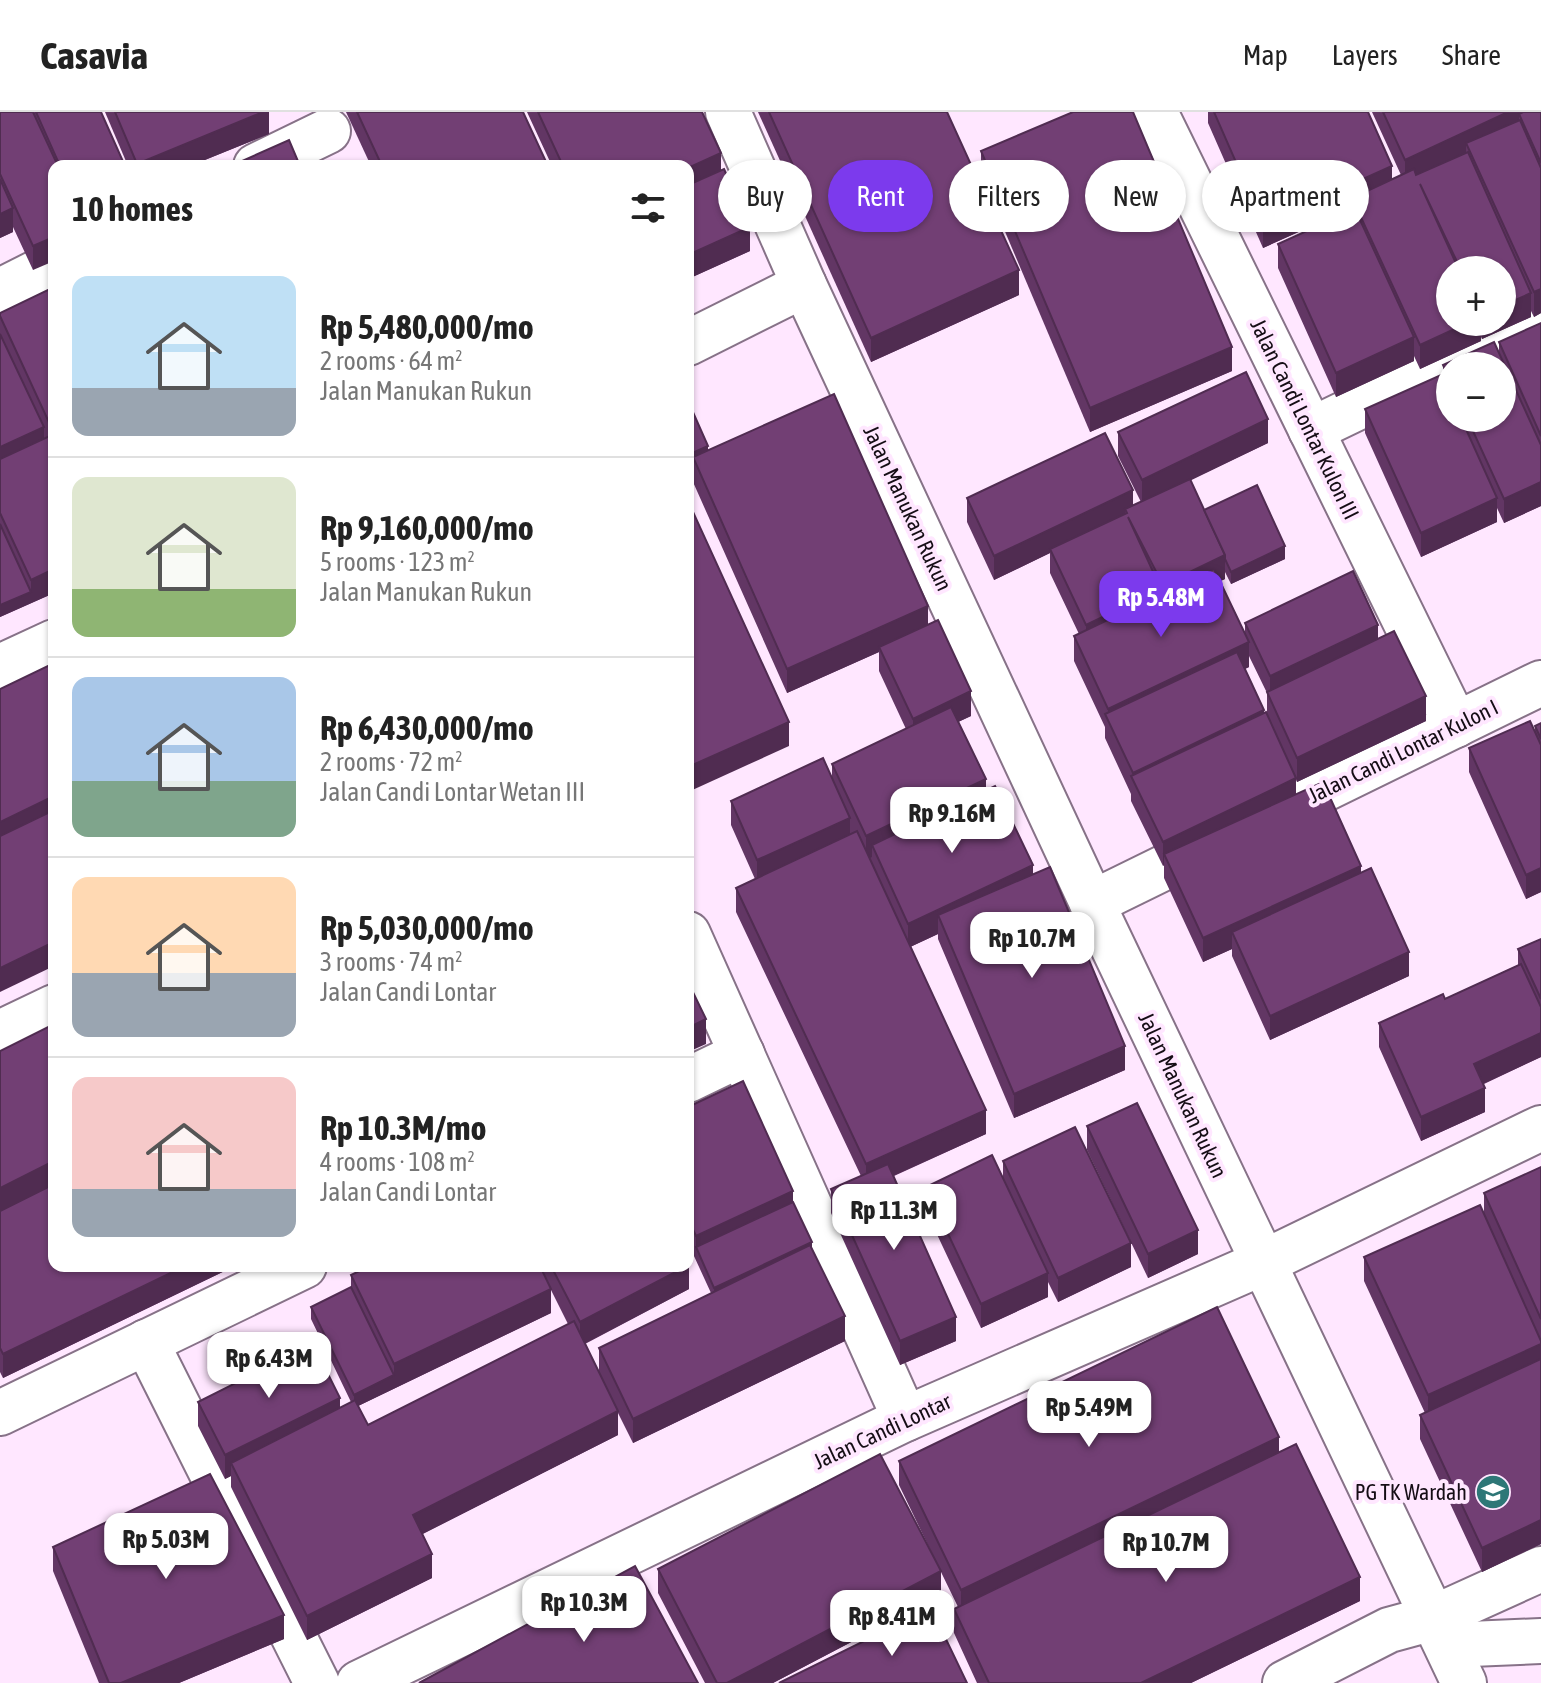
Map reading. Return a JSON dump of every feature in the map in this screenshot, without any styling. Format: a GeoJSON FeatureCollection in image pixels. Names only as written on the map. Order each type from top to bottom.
{"type":"FeatureCollection","features":[{"type":"Feature","properties":{"kind":"street","name":"Jalan Manukan Rukun"},"geometry":{"type":"LineString","coordinates":[[728,112],[804,285],[1092,903],[1448,1649]]}},
{"type":"Feature","properties":{"kind":"street","name":"Jalan Candi Lontar Kulon III"},"geometry":{"type":"LineString","coordinates":[[1168,116],[1311,430],[1456,725]]}},
{"type":"Feature","properties":{"kind":"street"},"geometry":{"type":"LineString","coordinates":[[271,160],[331,136]]}},
{"type":"Feature","properties":{"kind":"street"},"geometry":{"type":"LineString","coordinates":[[0,291],[48,267]]}},
{"type":"Feature","properties":{"kind":"street"},"geometry":{"type":"LineString","coordinates":[[694,340],[804,285]]}},
{"type":"Feature","properties":{"kind":"street"},"geometry":{"type":"LineString","coordinates":[[1311,430],[1541,319]]}},
{"type":"Feature","properties":{"kind":"street"},"geometry":{"type":"LineString","coordinates":[[0,667],[48,645]]}},
{"type":"Feature","properties":{"kind":"street","name":"Jalan Candi Lontar Kulon I"},"geometry":{"type":"LineString","coordinates":[[1092,903],[1541,683]]}},
{"type":"Feature","properties":{"kind":"street"},"geometry":{"type":"LineString","coordinates":[[694,947],[905,1419]]}},
{"type":"Feature","properties":{"kind":"street"},"geometry":{"type":"LineString","coordinates":[[0,1033],[48,1010]]}},
{"type":"Feature","properties":{"kind":"street"},"geometry":{"type":"LineString","coordinates":[[694,1077],[742,1054]]}},
{"type":"Feature","properties":{"kind":"street","name":"Jalan Candi Lontar"},"geometry":{"type":"LineString","coordinates":[[359,1683],[905,1419],[1262,1263],[1541,1128]]}},
{"type":"Feature","properties":{"kind":"street"},"geometry":{"type":"LineString","coordinates":[[0,1413],[292,1272]]}},
{"type":"Feature","properties":{"kind":"street"},"geometry":{"type":"LineString","coordinates":[[146,1342],[317,1683]]}},
{"type":"Feature","properties":{"kind":"street"},"geometry":{"type":"LineString","coordinates":[[1448,1649],[1541,1569]]}},
{"type":"Feature","properties":{"kind":"street"},"geometry":{"type":"LineString","coordinates":[[1285,1683],[1389,1630],[1448,1649],[1541,1641]]}},
{"type":"Feature","properties":{"kind":"building"},"geometry":{"type":"Polygon","coordinates":[[[0,112],[33,112],[55,160],[48,160],[48,240],[33,246],[0,174],[0,112]]]}},
{"type":"Feature","properties":{"kind":"building"},"geometry":{"type":"Polygon","coordinates":[[[36,112],[101,112],[122,160],[57,160],[36,112]]]}},
{"type":"Feature","properties":{"kind":"building"},"geometry":{"type":"Polygon","coordinates":[[[115,112],[263,112],[147,160],[135,160],[115,112]]]}},
{"type":"Feature","properties":{"kind":"building"},"geometry":{"type":"Polygon","coordinates":[[[357,112],[523,112],[545,160],[379,160],[357,112]]]}},
{"type":"Feature","properties":{"kind":"building"},"geometry":{"type":"Polygon","coordinates":[[[538,112],[702,112],[721,153],[694,165],[694,160],[560,160],[538,112]]]}},
{"type":"Feature","properties":{"kind":"building"},"geometry":{"type":"Polygon","coordinates":[[[769,112],[947,112],[969,160],[949,160],[949,232],[1002,232],[1019,270],[871,338],[812,207],[812,160],[791,160],[769,112]]]}},
{"type":"Feature","properties":{"kind":"building"},"geometry":{"type":"Polygon","coordinates":[[[1073,112],[1133,112],[1153,160],[1085,160],[1085,232],[1184,232],[1232,347],[1090,408],[1015,232],[1069,232],[1069,160],[985,160],[981,151],[1073,112]]]}},
{"type":"Feature","properties":{"kind":"building"},"geometry":{"type":"Polygon","coordinates":[[[1214,112],[1368,112],[1392,166],[1369,176],[1369,160],[1235,160],[1214,112]]]}},
{"type":"Feature","properties":{"kind":"building"},"geometry":{"type":"Polygon","coordinates":[[[1383,112],[1508,112],[1405,160],[1383,112]]]}},
{"type":"Feature","properties":{"kind":"building"},"geometry":{"type":"Polygon","coordinates":[[[1541,112],[1541,163],[1519,114],[1541,112]]]}},
{"type":"Feature","properties":{"kind":"building"},"geometry":{"type":"Polygon","coordinates":[[[1520,120],[1541,168],[1541,289],[1534,292],[1466,143],[1520,120]]]}},
{"type":"Feature","properties":{"kind":"building"},"geometry":{"type":"Polygon","coordinates":[[[289,140],[297,160],[244,160],[289,140]]]}},
{"type":"Feature","properties":{"kind":"building"},"geometry":{"type":"Polygon","coordinates":[[[1468,152],[1514,256],[1454,256],[1420,184],[1453,256],[1436,256],[1436,336],[1440,336],[1420,345],[1368,232],[1369,190],[1414,169],[1416,175],[1468,152]]]}},
{"type":"Feature","properties":{"kind":"building"},"geometry":{"type":"Polygon","coordinates":[[[718,172],[718,232],[739,232],[694,252],[694,182],[718,172]]]}},
{"type":"Feature","properties":{"kind":"building"},"geometry":{"type":"Polygon","coordinates":[[[0,179],[13,208],[0,214],[0,179]]]}},
{"type":"Feature","properties":{"kind":"building"},"geometry":{"type":"Polygon","coordinates":[[[1304,232],[1366,232],[1414,337],[1336,373],[1278,244],[1304,232]]]}},
{"type":"Feature","properties":{"kind":"building"},"geometry":{"type":"Polygon","coordinates":[[[1516,259],[1531,293],[1516,300],[1516,259]]]}},
{"type":"Feature","properties":{"kind":"building"},"geometry":{"type":"Polygon","coordinates":[[[48,290],[48,420],[0,316],[0,313],[48,290]]]}},
{"type":"Feature","properties":{"kind":"building"},"geometry":{"type":"Polygon","coordinates":[[[1541,323],[1541,436],[1516,380],[1516,352],[1503,352],[1499,342],[1541,323]]]}},
{"type":"Feature","properties":{"kind":"building"},"geometry":{"type":"Polygon","coordinates":[[[0,334],[44,427],[0,447],[0,334]]]}},
{"type":"Feature","properties":{"kind":"building"},"geometry":{"type":"Polygon","coordinates":[[[1494,342],[1499,352],[1472,352],[1494,342]]]}},
{"type":"Feature","properties":{"kind":"building"},"geometry":{"type":"Polygon","coordinates":[[[1246,372],[1268,419],[1142,480],[1118,432],[1246,372]]]}},
{"type":"Feature","properties":{"kind":"building"},"geometry":{"type":"Polygon","coordinates":[[[1436,377],[1436,432],[1467,432],[1497,498],[1421,533],[1365,409],[1436,377]]]}},
{"type":"Feature","properties":{"kind":"building"},"geometry":{"type":"Polygon","coordinates":[[[1516,390],[1541,445],[1541,482],[1504,499],[1473,432],[1516,432],[1516,390]]]}},
{"type":"Feature","properties":{"kind":"building"},"geometry":{"type":"Polygon","coordinates":[[[834,394],[928,606],[787,669],[694,457],[834,394]]]}},
{"type":"Feature","properties":{"kind":"building"},"geometry":{"type":"Polygon","coordinates":[[[694,414],[708,446],[694,452],[694,414]]]}},
{"type":"Feature","properties":{"kind":"building"},"geometry":{"type":"Polygon","coordinates":[[[1105,433],[1133,490],[994,556],[967,498],[1105,433]]]}},
{"type":"Feature","properties":{"kind":"building"},"geometry":{"type":"Polygon","coordinates":[[[48,437],[48,572],[31,580],[0,513],[0,459],[48,437]]]}},
{"type":"Feature","properties":{"kind":"building"},"geometry":{"type":"Polygon","coordinates":[[[1190,479],[1225,555],[1163,585],[1128,517],[1161,589],[1086,625],[1050,549],[1190,479]]]}},
{"type":"Feature","properties":{"kind":"building"},"geometry":{"type":"Polygon","coordinates":[[[1257,485],[1285,546],[1231,572],[1204,510],[1257,485]]]}},
{"type":"Feature","properties":{"kind":"building"},"geometry":{"type":"Polygon","coordinates":[[[694,514],[789,722],[694,764],[694,514]]]}},
{"type":"Feature","properties":{"kind":"building"},"geometry":{"type":"Polygon","coordinates":[[[0,524],[31,592],[0,605],[0,524]]]}},
{"type":"Feature","properties":{"kind":"building"},"geometry":{"type":"Polygon","coordinates":[[[1214,569],[1249,642],[1108,709],[1074,636],[1214,569]]]}},
{"type":"Feature","properties":{"kind":"building"},"geometry":{"type":"Polygon","coordinates":[[[1353,571],[1378,625],[1270,676],[1245,623],[1353,571]]]}},
{"type":"Feature","properties":{"kind":"building"},"geometry":{"type":"Polygon","coordinates":[[[938,620],[971,691],[913,719],[879,647],[938,620]]]}},
{"type":"Feature","properties":{"kind":"building"},"geometry":{"type":"Polygon","coordinates":[[[1394,631],[1426,696],[1297,758],[1267,692],[1394,631]]]}},
{"type":"Feature","properties":{"kind":"building"},"geometry":{"type":"Polygon","coordinates":[[[1237,652],[1264,710],[1133,773],[1105,714],[1237,652]]]}},
{"type":"Feature","properties":{"kind":"building"},"geometry":{"type":"Polygon","coordinates":[[[48,666],[48,799],[0,822],[0,689],[48,666]]]}},
{"type":"Feature","properties":{"kind":"building"},"geometry":{"type":"Polygon","coordinates":[[[951,707],[986,779],[866,836],[832,764],[951,707]]]}},
{"type":"Feature","properties":{"kind":"building"},"geometry":{"type":"Polygon","coordinates":[[[1266,712],[1296,778],[1163,842],[1131,776],[1266,712]]]}},
{"type":"Feature","properties":{"kind":"building"},"geometry":{"type":"Polygon","coordinates":[[[1530,721],[1541,745],[1541,868],[1526,875],[1469,748],[1530,721]]]}},
{"type":"Feature","properties":{"kind":"building"},"geometry":{"type":"Polygon","coordinates":[[[1541,723],[1541,739],[1535,726],[1541,723]]]}},
{"type":"Feature","properties":{"kind":"building"},"geometry":{"type":"Polygon","coordinates":[[[823,758],[850,818],[757,860],[731,801],[823,758]]]}},
{"type":"Feature","properties":{"kind":"building"},"geometry":{"type":"Polygon","coordinates":[[[1323,782],[1361,866],[1203,938],[1164,854],[1323,782]]]}},
{"type":"Feature","properties":{"kind":"building"},"geometry":{"type":"Polygon","coordinates":[[[995,786],[1033,865],[908,924],[872,845],[995,786]]]}},
{"type":"Feature","properties":{"kind":"building"},"geometry":{"type":"Polygon","coordinates":[[[48,813],[48,945],[0,968],[0,836],[48,813]]]}},
{"type":"Feature","properties":{"kind":"building"},"geometry":{"type":"Polygon","coordinates":[[[857,831],[986,1110],[866,1164],[736,888],[857,831]]]}},
{"type":"Feature","properties":{"kind":"building"},"geometry":{"type":"Polygon","coordinates":[[[1050,867],[1125,1046],[1014,1094],[938,915],[1050,867]]]}},
{"type":"Feature","properties":{"kind":"building"},"geometry":{"type":"Polygon","coordinates":[[[1371,868],[1409,952],[1270,1016],[1232,932],[1371,868]]]}},
{"type":"Feature","properties":{"kind":"building"},"geometry":{"type":"Polygon","coordinates":[[[1541,939],[1541,999],[1518,949],[1541,939]]]}},
{"type":"Feature","properties":{"kind":"building"},"geometry":{"type":"Polygon","coordinates":[[[1521,964],[1541,1007],[1541,1033],[1474,1064],[1485,1088],[1421,1117],[1379,1023],[1443,994],[1445,999],[1521,964]]]}},
{"type":"Feature","properties":{"kind":"building"},"geometry":{"type":"Polygon","coordinates":[[[694,994],[706,1019],[694,1025],[694,994]]]}},
{"type":"Feature","properties":{"kind":"building"},"geometry":{"type":"Polygon","coordinates":[[[48,1027],[48,1164],[0,1188],[0,1051],[48,1027]]]}},
{"type":"Feature","properties":{"kind":"building"},"geometry":{"type":"Polygon","coordinates":[[[743,1081],[793,1191],[696,1236],[694,1232],[694,1104],[743,1081]]]}},
{"type":"Feature","properties":{"kind":"building"},"geometry":{"type":"Polygon","coordinates":[[[1137,1103],[1198,1230],[1148,1254],[1087,1126],[1137,1103]]]}},
{"type":"Feature","properties":{"kind":"building"},"geometry":{"type":"Polygon","coordinates":[[[1075,1127],[1131,1243],[1058,1278],[1003,1161],[1075,1127]]]}},
{"type":"Feature","properties":{"kind":"building"},"geometry":{"type":"Polygon","coordinates":[[[992,1155],[1048,1273],[981,1304],[926,1187],[992,1155]]]}},
{"type":"Feature","properties":{"kind":"building"},"geometry":{"type":"Polygon","coordinates":[[[888,1164],[956,1317],[900,1341],[831,1189],[888,1164]]]}},
{"type":"Feature","properties":{"kind":"building"},"geometry":{"type":"Polygon","coordinates":[[[1541,1167],[1541,1319],[1484,1193],[1541,1167]]]}},
{"type":"Feature","properties":{"kind":"building"},"geometry":{"type":"Polygon","coordinates":[[[48,1187],[48,1272],[173,1272],[3,1354],[0,1348],[0,1211],[48,1187]]]}},
{"type":"Feature","properties":{"kind":"building"},"geometry":{"type":"Polygon","coordinates":[[[793,1202],[812,1242],[714,1288],[696,1247],[793,1202]]]}},
{"type":"Feature","properties":{"kind":"building"},"geometry":{"type":"Polygon","coordinates":[[[1480,1205],[1541,1344],[1428,1395],[1364,1257],[1480,1205]]]}},
{"type":"Feature","properties":{"kind":"building"},"geometry":{"type":"Polygon","coordinates":[[[810,1245],[845,1316],[633,1419],[599,1348],[810,1245]]]}},
{"type":"Feature","properties":{"kind":"building"},"geometry":{"type":"Polygon","coordinates":[[[357,1272],[543,1272],[551,1289],[394,1364],[351,1275],[357,1272]]]}},
{"type":"Feature","properties":{"kind":"building"},"geometry":{"type":"Polygon","coordinates":[[[554,1272],[676,1272],[580,1322],[554,1272]]]}},
{"type":"Feature","properties":{"kind":"building"},"geometry":{"type":"Polygon","coordinates":[[[351,1287],[394,1375],[354,1395],[311,1307],[351,1287]]]}},
{"type":"Feature","properties":{"kind":"building"},"geometry":{"type":"Polygon","coordinates":[[[1217,1307],[1279,1437],[961,1590],[899,1461],[1217,1307]]]}},
{"type":"Feature","properties":{"kind":"building"},"geometry":{"type":"Polygon","coordinates":[[[574,1321],[618,1411],[413,1515],[432,1554],[307,1616],[231,1463],[355,1400],[368,1425],[574,1321]]]}},
{"type":"Feature","properties":{"kind":"building"},"geometry":{"type":"Polygon","coordinates":[[[313,1344],[340,1398],[225,1455],[198,1402],[313,1344]]]}},
{"type":"Feature","properties":{"kind":"building","name":"PG TK Wardah"},"geometry":{"type":"Polygon","coordinates":[[[1541,1359],[1541,1520],[1482,1548],[1420,1415],[1541,1359]]]}},
{"type":"Feature","properties":{"kind":"building"},"geometry":{"type":"Polygon","coordinates":[[[1296,1444],[1360,1577],[1141,1683],[989,1683],[954,1609],[1296,1444]]]}},
{"type":"Feature","properties":{"kind":"building"},"geometry":{"type":"Polygon","coordinates":[[[880,1454],[941,1571],[727,1683],[717,1683],[658,1569],[880,1454]]]}},
{"type":"Feature","properties":{"kind":"building"},"geometry":{"type":"Polygon","coordinates":[[[210,1474],[284,1615],[121,1683],[109,1683],[53,1547],[210,1474]]]}},
{"type":"Feature","properties":{"kind":"building"},"geometry":{"type":"Polygon","coordinates":[[[635,1566],[698,1683],[419,1683],[635,1566]]]}},
{"type":"Feature","properties":{"kind":"building"},"geometry":{"type":"Polygon","coordinates":[[[931,1608],[967,1683],[779,1683],[931,1608]]]}},
{"type":"Feature","properties":{"kind":"place","name":"PG TK Wardah"},"geometry":{"type":"Point","coordinates":[1493,1492]}}]}
